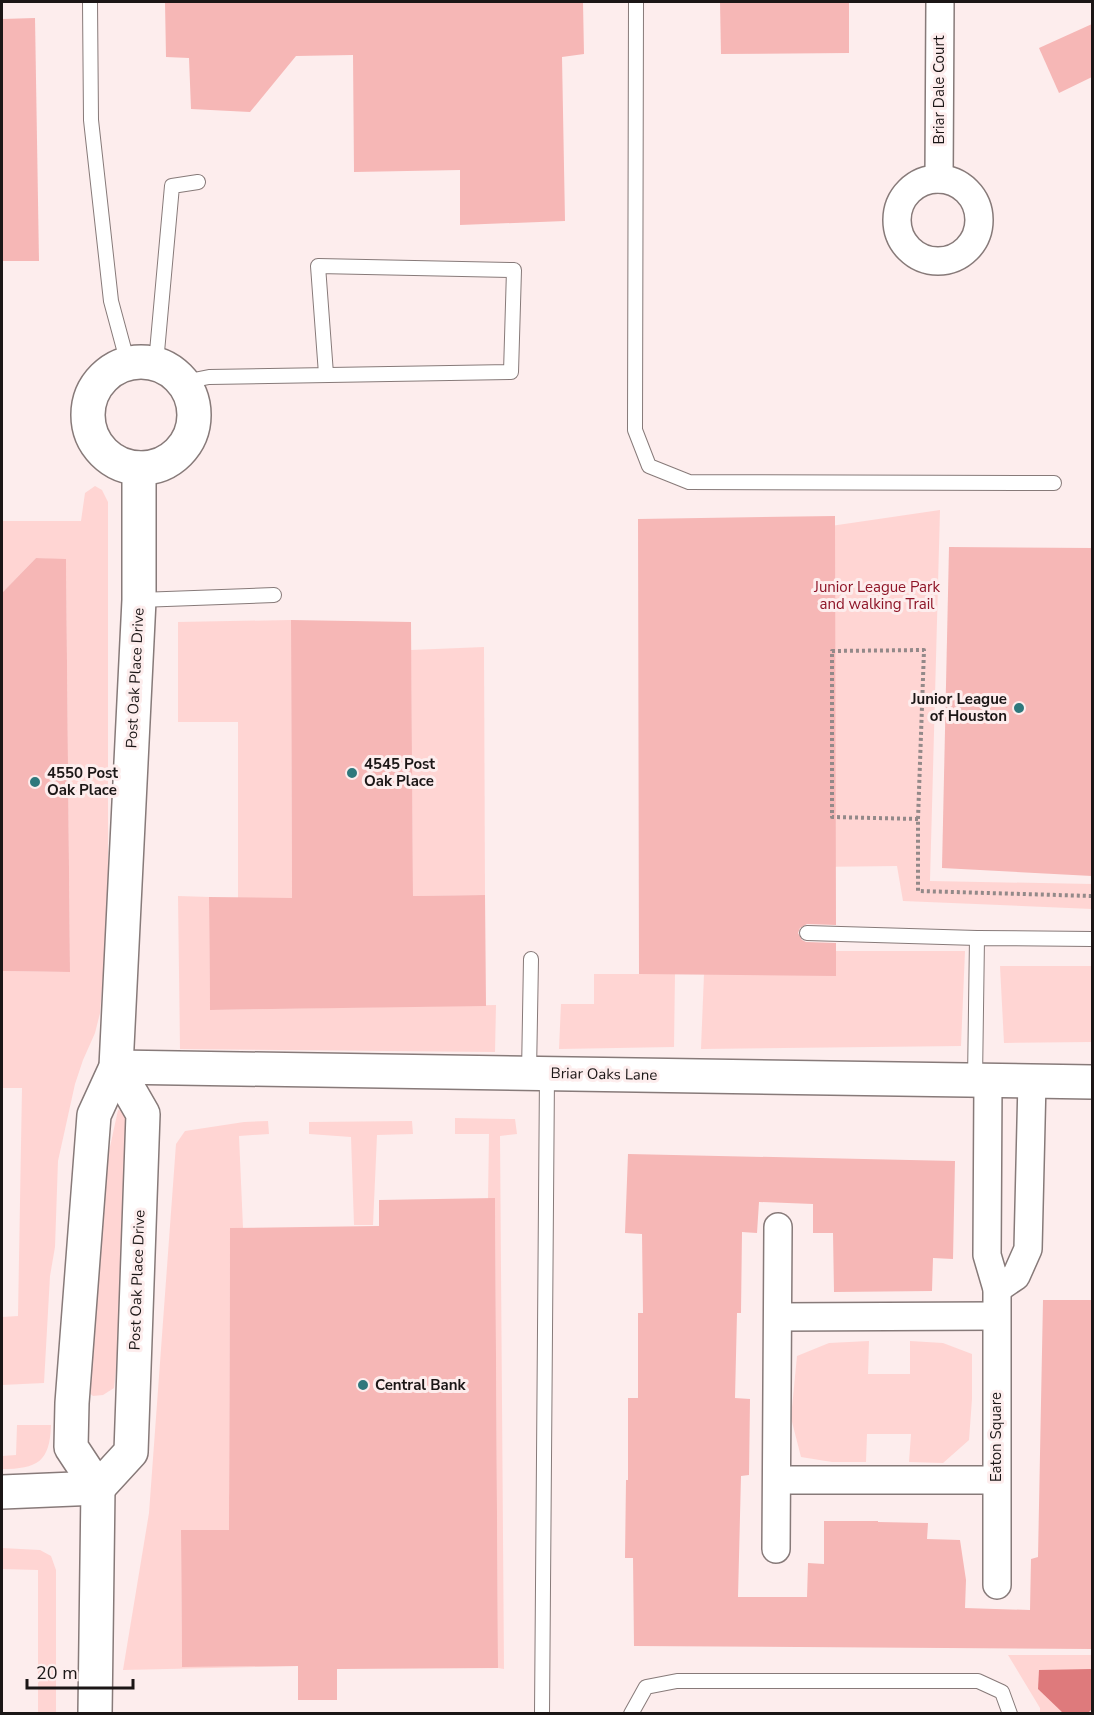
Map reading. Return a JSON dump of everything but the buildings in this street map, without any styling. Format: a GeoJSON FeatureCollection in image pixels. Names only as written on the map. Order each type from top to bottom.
{"type":"FeatureCollection","features":[{"type":"Feature","properties":{"kind":"street","name":"Briar Dale Court"},"geometry":{"type":"LineString","coordinates":[[939,179],[940,2]]}},
{"type":"Feature","properties":{"kind":"street"},"geometry":{"type":"LineString","coordinates":[[142,364],[171,371],[183,382],[192,398],[195,415],[192,432],[184,447],[172,459],[156,466],[139,468],[122,464],[106,455],[95,441],[89,424],[89,406],[94,389],[106,375],[121,365],[142,364]]}},
{"type":"Feature","properties":{"kind":"street","name":"Post Oak Place Drive"},"geometry":{"type":"LineString","coordinates":[[116,1067],[142,1114],[131,1452],[98,1488],[71,1448],[72,1403],[94,1115],[116,1067],[139,600],[139,468]]}},
{"type":"Feature","properties":{"kind":"street","name":"Briar Oaks Lane"},"geometry":{"type":"LineString","coordinates":[[116,1067],[1092,1082]]}},
{"type":"Feature","properties":{"kind":"street","name":"Eaton Square"},"geometry":{"type":"LineString","coordinates":[[982,1080],[987,1254],[996,1289],[997,1585]]}},
{"type":"Feature","properties":{"kind":"street"},"geometry":{"type":"LineString","coordinates":[[996,1289],[1016,1276],[1028,1249],[1032,1081]]}},
{"type":"Feature","properties":{"kind":"street"},"geometry":{"type":"LineString","coordinates":[[776,1549],[778,1227]]}},
{"type":"Feature","properties":{"kind":"street"},"geometry":{"type":"LineString","coordinates":[[778,1317],[995,1316]]}},
{"type":"Feature","properties":{"kind":"street"},"geometry":{"type":"LineString","coordinates":[[777,1480],[996,1480]]}},
{"type":"Feature","properties":{"kind":"street"},"geometry":{"type":"LineString","coordinates":[[2,1492],[98,1488],[96,1713]]}},
{"type":"Feature","properties":{"kind":"lane"},"geometry":{"type":"LineString","coordinates":[[90,2],[92,131],[111,302],[142,364]]}},
{"type":"Feature","properties":{"kind":"lane"},"geometry":{"type":"LineString","coordinates":[[636,2],[635,430],[649,466],[689,482],[1054,483]]}},
{"type":"Feature","properties":{"kind":"lane"},"geometry":{"type":"LineString","coordinates":[[142,364],[172,186],[198,182]]}},
{"type":"Feature","properties":{"kind":"lane"},"geometry":{"type":"LineString","coordinates":[[183,382],[209,376],[326,375],[511,372],[514,270],[318,266],[326,375]]}},
{"type":"Feature","properties":{"kind":"lane"},"geometry":{"type":"LineString","coordinates":[[139,600],[274,595]]}},
{"type":"Feature","properties":{"kind":"lane"},"geometry":{"type":"LineString","coordinates":[[807,933],[1092,939]]}},
{"type":"Feature","properties":{"kind":"lane"},"geometry":{"type":"LineString","coordinates":[[977,938],[982,1080]]}},
{"type":"Feature","properties":{"kind":"lane"},"geometry":{"type":"LineString","coordinates":[[531,959],[538,1073],[542,1713]]}},
{"type":"Feature","properties":{"kind":"lane"},"geometry":{"type":"LineString","coordinates":[[631,1713],[646,1687],[677,1681],[978,1681],[1002,1692],[1010,1713]]}},
{"type":"Feature","properties":{"kind":"path"},"geometry":{"type":"LineString","coordinates":[[918,819],[832,817],[832,651],[924,650],[918,891],[1092,896]]}},
{"type":"Feature","properties":{"kind":"green space"},"geometry":{"type":"Polygon","coordinates":[[[95,486],[102,490],[108,502],[108,914],[100,1013],[95,1033],[75,1084],[58,1161],[55,1247],[50,1276],[44,1383],[2,1385],[2,1317],[18,1316],[22,1088],[2,1088],[2,971],[70,972],[66,560],[36,558],[2,593],[2,521],[81,521],[85,493],[95,486]]]}},
{"type":"Feature","properties":{"kind":"green space","name":"Junior League Park and walking Trail"},"geometry":{"type":"Polygon","coordinates":[[[940,510],[930,881],[1092,884],[1092,909],[903,901],[897,866],[814,867],[817,528],[940,510]]]}},
{"type":"Feature","properties":{"kind":"green space"},"geometry":{"type":"Polygon","coordinates":[[[291,620],[292,898],[238,898],[238,722],[178,722],[178,622],[291,620]]]}},
{"type":"Feature","properties":{"kind":"green space"},"geometry":{"type":"Polygon","coordinates":[[[484,647],[485,895],[413,896],[411,650],[484,647]]]}},
{"type":"Feature","properties":{"kind":"green space"},"geometry":{"type":"Polygon","coordinates":[[[178,896],[209,897],[210,1010],[496,1005],[495,1052],[180,1049],[178,896]]]}},
{"type":"Feature","properties":{"kind":"green space"},"geometry":{"type":"Polygon","coordinates":[[[836,951],[965,951],[961,1046],[701,1049],[704,974],[836,951]]]}},
{"type":"Feature","properties":{"kind":"green space"},"geometry":{"type":"Polygon","coordinates":[[[1000,966],[1092,966],[1092,1042],[1004,1043],[1000,966]]]}},
{"type":"Feature","properties":{"kind":"green space"},"geometry":{"type":"Polygon","coordinates":[[[594,974],[675,974],[674,1047],[559,1049],[561,1004],[594,1004],[594,974]]]}},
{"type":"Feature","properties":{"kind":"green space"},"geometry":{"type":"Polygon","coordinates":[[[118,1110],[135,1111],[140,1158],[114,1388],[103,1395],[93,1396],[80,1385],[103,1179],[118,1110]]]}},
{"type":"Feature","properties":{"kind":"green space"},"geometry":{"type":"Polygon","coordinates":[[[455,1118],[515,1119],[517,1134],[500,1136],[504,1669],[498,1668],[495,1199],[488,1199],[489,1134],[455,1134],[455,1118]]]}},
{"type":"Feature","properties":{"kind":"green space"},"geometry":{"type":"Polygon","coordinates":[[[268,1121],[269,1134],[239,1136],[243,1228],[230,1228],[229,1494],[255,1530],[181,1530],[182,1667],[298,1666],[123,1670],[149,1513],[176,1144],[185,1131],[244,1122],[268,1121]]]}},
{"type":"Feature","properties":{"kind":"green space"},"geometry":{"type":"Polygon","coordinates":[[[412,1121],[413,1134],[377,1135],[373,1225],[354,1225],[351,1137],[309,1134],[309,1122],[412,1121]]]}},
{"type":"Feature","properties":{"kind":"green space"},"geometry":{"type":"Polygon","coordinates":[[[869,1341],[868,1374],[910,1374],[910,1341],[943,1343],[972,1354],[969,1440],[943,1463],[909,1462],[911,1434],[867,1434],[866,1462],[832,1462],[801,1457],[791,1418],[797,1356],[829,1343],[869,1341]]]}},
{"type":"Feature","properties":{"kind":"green space"},"geometry":{"type":"Polygon","coordinates":[[[17,1425],[51,1425],[48,1447],[39,1461],[33,1465],[2,1469],[2,1456],[16,1455],[17,1425]]]}},
{"type":"Feature","properties":{"kind":"green space"},"geometry":{"type":"Polygon","coordinates":[[[2,1548],[40,1550],[51,1556],[56,1570],[56,1713],[38,1713],[38,1570],[2,1569],[2,1548]]]}},
{"type":"Feature","properties":{"kind":"green space"},"geometry":{"type":"Polygon","coordinates":[[[1008,1655],[1092,1655],[1092,1713],[1040,1713],[1040,1708],[1008,1655]]]}},
{"type":"Feature","properties":{"kind":"shaded area"},"geometry":{"type":"Polygon","coordinates":[[[1092,1669],[1092,1709],[1088,1713],[1063,1713],[1038,1689],[1039,1670],[1092,1669]]]}},
{"type":"Feature","properties":{"kind":"place","name":"Junior League of Houston"},"geometry":{"type":"Point","coordinates":[1019,708]}},
{"type":"Feature","properties":{"kind":"place","name":"4545 Post Oak Place"},"geometry":{"type":"Point","coordinates":[352,773]}},
{"type":"Feature","properties":{"kind":"place","name":"4550 Post Oak Place"},"geometry":{"type":"Point","coordinates":[35,782]}},
{"type":"Feature","properties":{"kind":"place","name":"Central Bank"},"geometry":{"type":"Point","coordinates":[363,1385]}}]}
